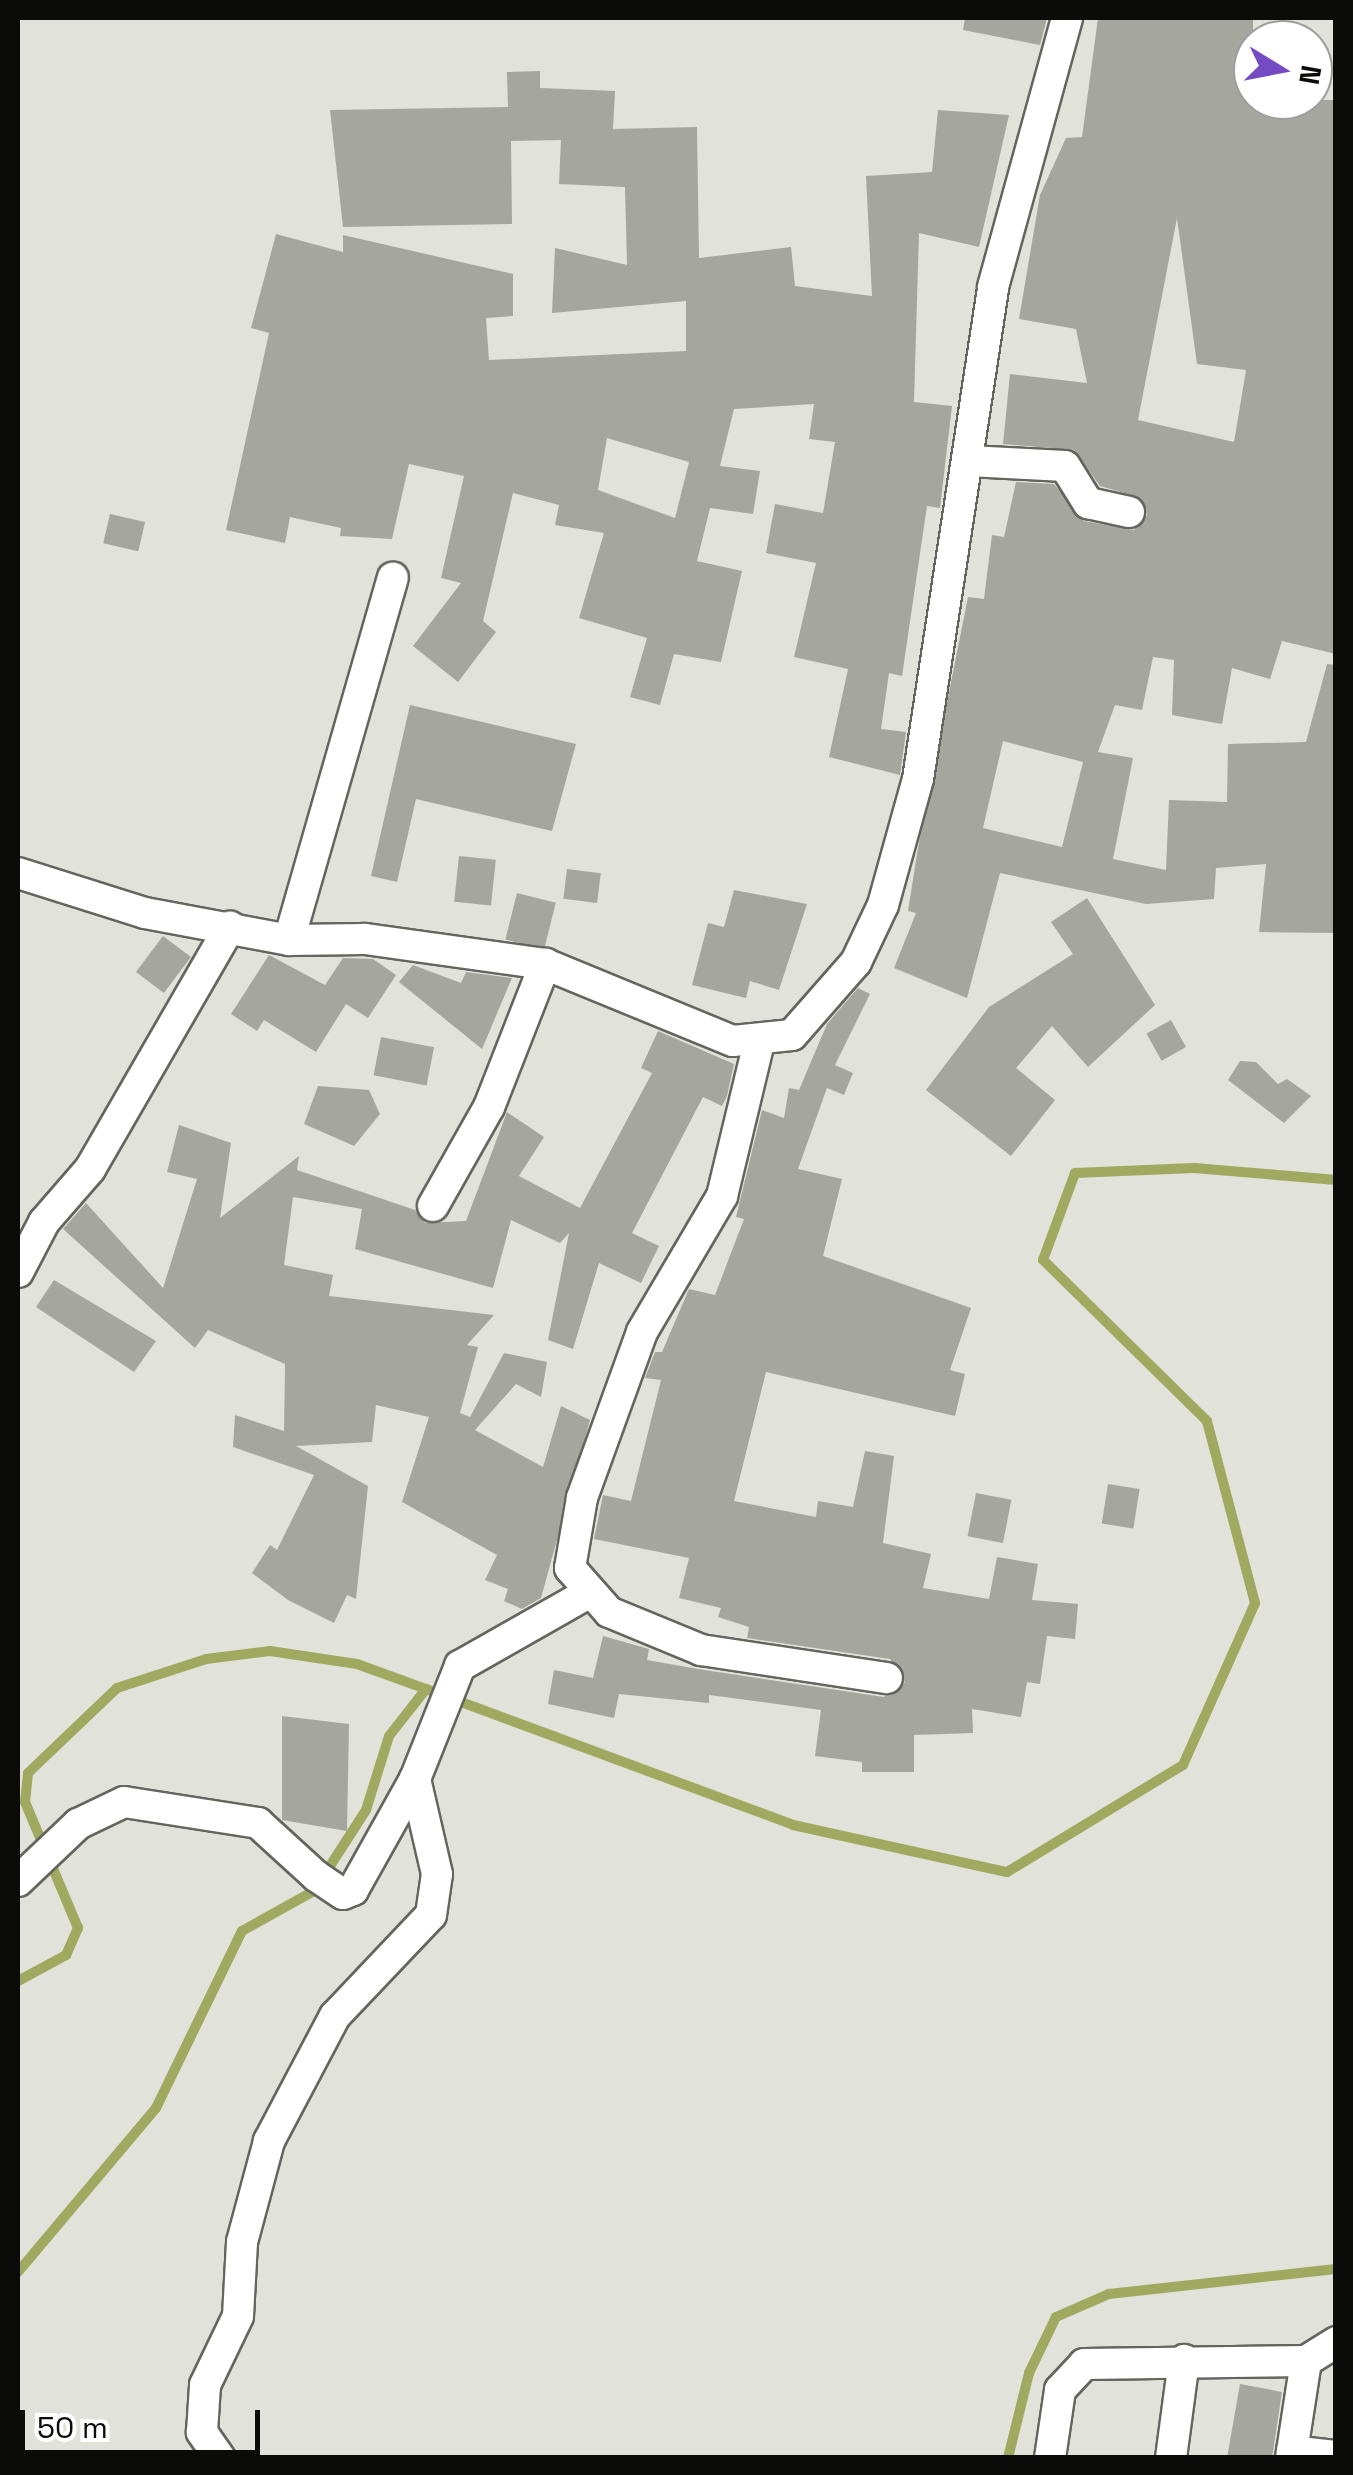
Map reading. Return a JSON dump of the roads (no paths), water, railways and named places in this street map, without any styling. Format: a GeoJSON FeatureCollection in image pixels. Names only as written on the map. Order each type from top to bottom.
{"type":"FeatureCollection","features":[{"type":"Feature","properties":{"kind":"street"},"geometry":{"type":"LineString","coordinates":[[18,873],[290,940],[365,939],[545,964],[733,1040],[759,1042],[792,1035],[824,1005],[883,905],[918,779],[993,287],[1066,18]]}},
{"type":"Feature","properties":{"kind":"street"},"geometry":{"type":"LineString","coordinates":[[969,461],[1065,466],[1088,502],[1129,512]]}},
{"type":"Feature","properties":{"kind":"street"},"geometry":{"type":"LineString","coordinates":[[290,940],[393,578]]}},
{"type":"Feature","properties":{"kind":"street"},"geometry":{"type":"LineString","coordinates":[[18,1272],[90,1169],[230,928]]}},
{"type":"Feature","properties":{"kind":"street"},"geometry":{"type":"LineString","coordinates":[[433,1206],[489,1108],[545,964]]}},
{"type":"Feature","properties":{"kind":"street"},"geometry":{"type":"LineString","coordinates":[[759,1042],[722,1196],[642,1332],[582,1498],[570,1568],[587,1594],[701,1650],[888,1678]]}},
{"type":"Feature","properties":{"kind":"street"},"geometry":{"type":"LineString","coordinates":[[18,1881],[78,1824],[124,1802],[258,1822],[316,1876],[343,1894],[415,1779],[460,1666],[587,1594]]}},
{"type":"Feature","properties":{"kind":"street"},"geometry":{"type":"LineString","coordinates":[[220,2458],[202,2432],[205,2384],[238,2316],[242,2242],[270,2141],[335,2016],[372,1972],[416,1940],[430,1915],[437,1874],[415,1779]]}},
{"type":"Feature","properties":{"kind":"street"},"geometry":{"type":"LineString","coordinates":[[1050,2458],[1060,2390],[1084,2364],[1306,2361],[1336,2342]]}},
{"type":"Feature","properties":{"kind":"street"},"geometry":{"type":"LineString","coordinates":[[1171,2458],[1184,2360]]}},
{"type":"Feature","properties":{"kind":"street"},"geometry":{"type":"LineString","coordinates":[[1306,2361],[1292,2454],[1336,2456]]}},
{"type":"Feature","properties":{"kind":"waterway"},"geometry":{"type":"LineString","coordinates":[[18,2272],[156,2108],[242,1931],[314,1891],[366,1810],[389,1736],[426,1689],[793,1825],[1007,1872],[1183,1765],[1255,1603],[1207,1421],[1043,1260],[1075,1173],[1194,1168],[1336,1180]]}},
{"type":"Feature","properties":{"kind":"waterway"},"geometry":{"type":"LineString","coordinates":[[18,1981],[66,1955],[78,1928],[25,1802],[28,1773],[117,1688],[206,1659],[270,1651],[357,1664],[426,1689]]}},
{"type":"Feature","properties":{"kind":"waterway"},"geometry":{"type":"LineString","coordinates":[[1008,2458],[1029,2373],[1056,2317],[1109,2294],[1336,2269]]}}]}
